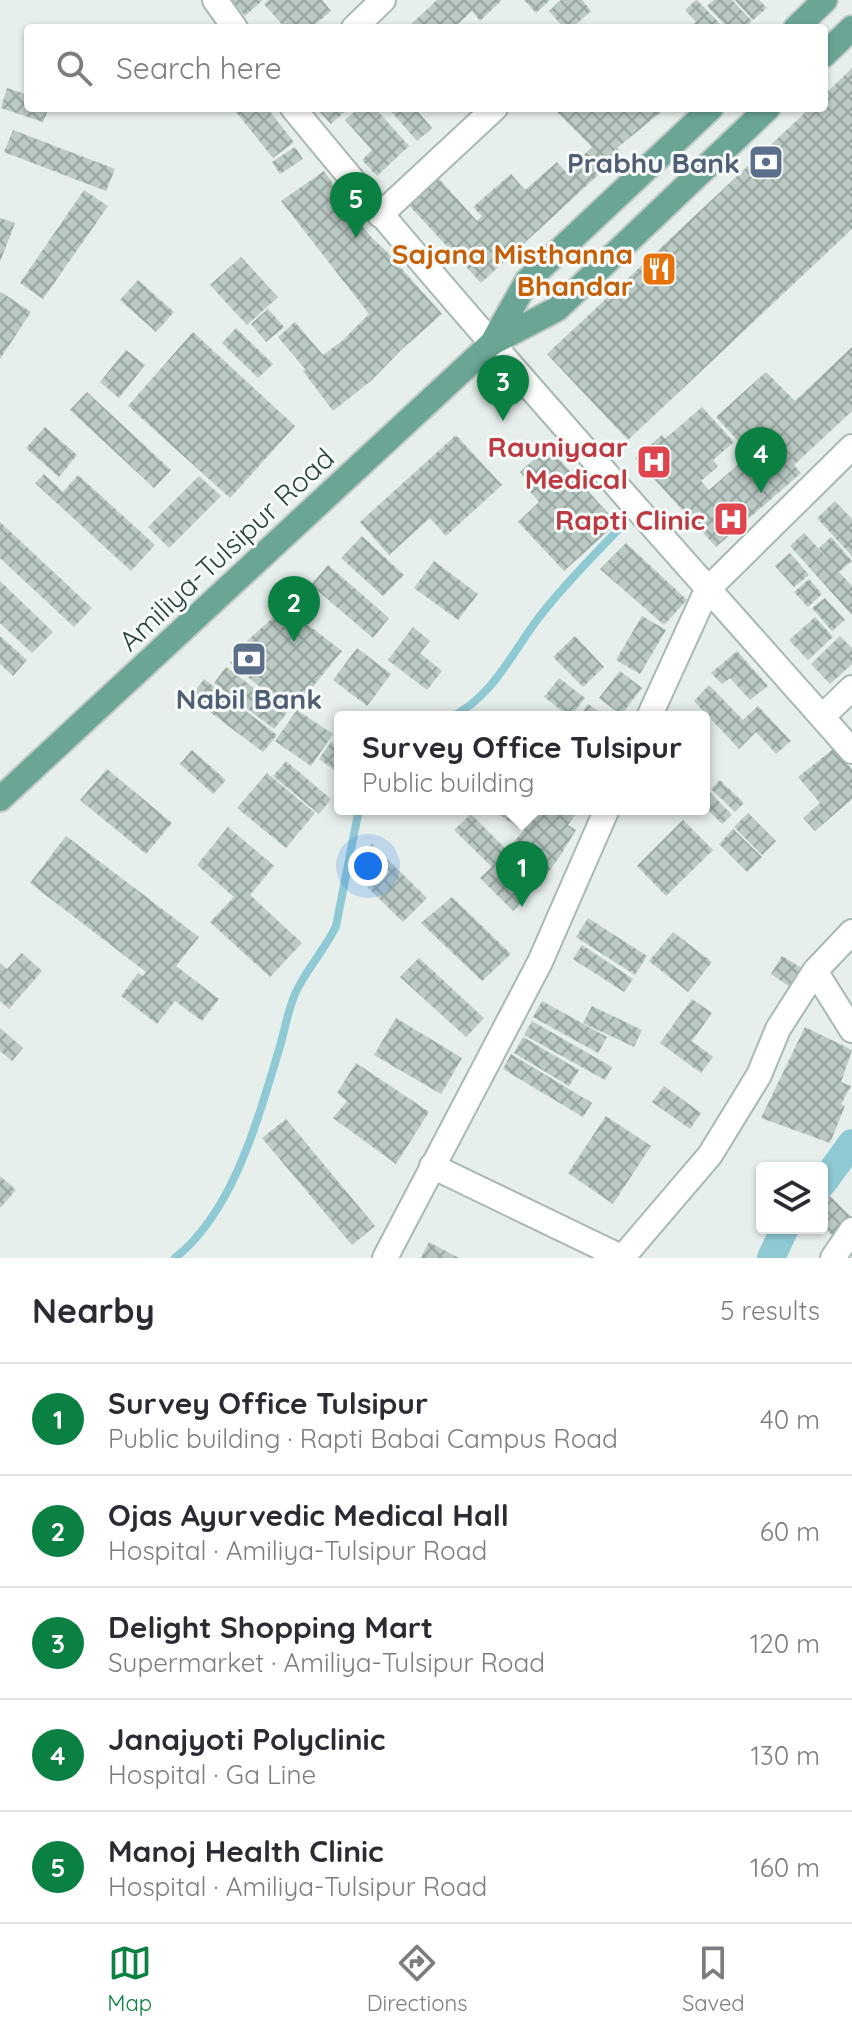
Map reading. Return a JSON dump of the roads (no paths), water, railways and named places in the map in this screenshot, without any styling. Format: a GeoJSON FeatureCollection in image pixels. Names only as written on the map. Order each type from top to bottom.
{"type":"FeatureCollection","features":[{"type":"Feature","properties":{"kind":"main road"},"geometry":{"type":"LineString","coordinates":[[800,24],[825,0]]}},
{"type":"Feature","properties":{"kind":"main road"},"geometry":{"type":"LineString","coordinates":[[828,51],[852,28]]}},
{"type":"Feature","properties":{"kind":"main road"},"geometry":{"type":"LineString","coordinates":[[492,343],[527,281],[707,112]]}},
{"type":"Feature","properties":{"kind":"main road"},"geometry":{"type":"LineString","coordinates":[[492,343],[557,309],[764,112]]}},
{"type":"Feature","properties":{"kind":"main road","name":"Amiliya-Tulsipur Road"},"geometry":{"type":"LineString","coordinates":[[0,799],[492,343]]}},
{"type":"Feature","properties":{"kind":"street"},"geometry":{"type":"LineString","coordinates":[[215,0],[232,24]]}},
{"type":"Feature","properties":{"kind":"street"},"geometry":{"type":"LineString","coordinates":[[358,24],[383,0]]}},
{"type":"Feature","properties":{"kind":"street"},"geometry":{"type":"LineString","coordinates":[[296,112],[380,215],[707,590],[852,751]]}},
{"type":"Feature","properties":{"kind":"street"},"geometry":{"type":"LineString","coordinates":[[380,215],[491,112]]}},
{"type":"Feature","properties":{"kind":"street"},"geometry":{"type":"LineString","coordinates":[[652,711],[707,590],[852,447]]}},
{"type":"Feature","properties":{"kind":"street"},"geometry":{"type":"LineString","coordinates":[[822,717],[852,688]]}},
{"type":"Feature","properties":{"kind":"street"},"geometry":{"type":"LineString","coordinates":[[385,1258],[540,962],[604,815]]}},
{"type":"Feature","properties":{"kind":"street"},"geometry":{"type":"LineString","coordinates":[[432,1166],[623,1258],[710,1155],[759,1075],[778,1029],[815,971],[852,932]]}},
{"type":"Feature","properties":{"kind":"street"},"geometry":{"type":"LineString","coordinates":[[815,971],[852,1030]]}},
{"type":"Feature","properties":{"kind":"street"},"geometry":{"type":"LineString","coordinates":[[833,1258],[852,1230]]}},
{"type":"Feature","properties":{"kind":"waterway"},"geometry":{"type":"LineString","coordinates":[[461,711],[491,685],[549,605],[619,529]]}},
{"type":"Feature","properties":{"kind":"waterway"},"geometry":{"type":"LineString","coordinates":[[175,1258],[213,1216],[240,1164],[261,1108],[295,994],[336,926],[358,815]]}},
{"type":"Feature","properties":{"kind":"waterway"},"geometry":{"type":"LineString","coordinates":[[828,1176],[852,1143]]}},
{"type":"Feature","properties":{"kind":"waterway"},"geometry":{"type":"LineString","coordinates":[[771,1258],[782,1234]]}},
{"type":"Feature","properties":{"kind":"place","name":"Prabhu Bank"},"geometry":{"type":"Point","coordinates":[766,162]}},
{"type":"Feature","properties":{"kind":"place","name":"Manoj Health Clinic"},"geometry":{"type":"Point","coordinates":[356,238]}},
{"type":"Feature","properties":{"kind":"place","name":"Sajana Misthanna Bhandar"},"geometry":{"type":"Point","coordinates":[659,269]}},
{"type":"Feature","properties":{"kind":"place","name":"Delight Shopping Mart"},"geometry":{"type":"Point","coordinates":[503,421]}},
{"type":"Feature","properties":{"kind":"place","name":"Rauniyaar Medical"},"geometry":{"type":"Point","coordinates":[654,462]}},
{"type":"Feature","properties":{"kind":"place","name":"Janajyoti Polyclinic"},"geometry":{"type":"Point","coordinates":[761,493]}},
{"type":"Feature","properties":{"kind":"place","name":"Rapti Clinic"},"geometry":{"type":"Point","coordinates":[731,519]}},
{"type":"Feature","properties":{"kind":"place","name":"Ojas Ayurvedic Medical Hall"},"geometry":{"type":"Point","coordinates":[294,642]}},
{"type":"Feature","properties":{"kind":"place","name":"Nabil Bank"},"geometry":{"type":"Point","coordinates":[249,659]}},
{"type":"Feature","properties":{"kind":"place","name":"Survey Office Tulsipur"},"geometry":{"type":"Point","coordinates":[522,907]}}]}
